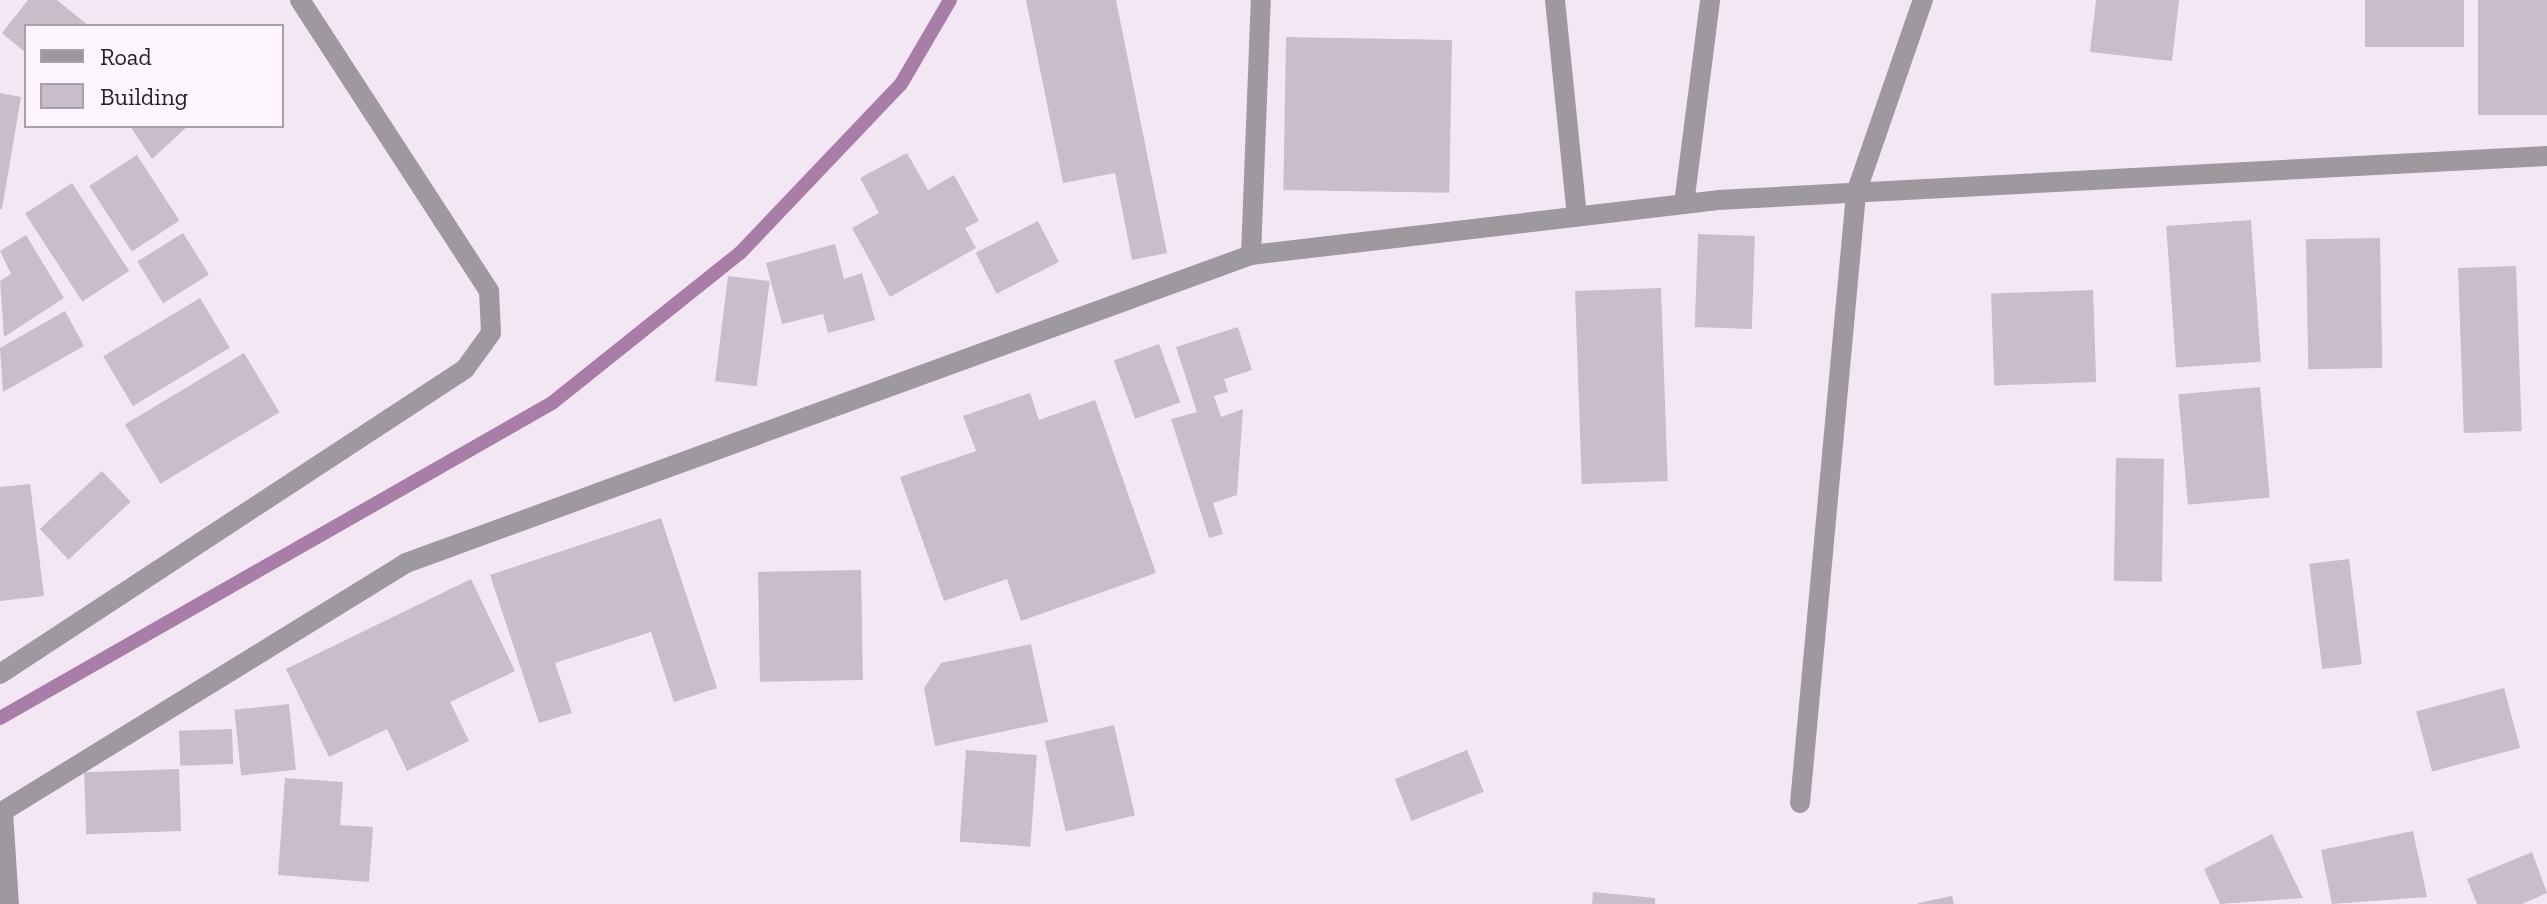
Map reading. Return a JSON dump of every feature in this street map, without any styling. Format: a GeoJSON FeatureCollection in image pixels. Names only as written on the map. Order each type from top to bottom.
{"type":"FeatureCollection","features":[{"type":"Feature","properties":{"kind":"street"},"geometry":{"type":"LineString","coordinates":[[0,674],[465,369],[491,333],[489,291],[300,0]]}},
{"type":"Feature","properties":{"kind":"street"},"geometry":{"type":"LineString","coordinates":[[1251,255],[1261,0]]}},
{"type":"Feature","properties":{"kind":"street"},"geometry":{"type":"LineString","coordinates":[[1555,0],[1577,216]]}},
{"type":"Feature","properties":{"kind":"street"},"geometry":{"type":"LineString","coordinates":[[1684,204],[1710,0]]}},
{"type":"Feature","properties":{"kind":"street"},"geometry":{"type":"LineString","coordinates":[[1800,803],[1856,193],[1923,0]]}},
{"type":"Feature","properties":{"kind":"street"},"geometry":{"type":"LineString","coordinates":[[9,904],[1,813],[406,563],[1251,255],[1684,204],[2547,156]]}},
{"type":"Feature","properties":{"kind":"building"},"geometry":{"type":"Polygon","coordinates":[[[28,0],[57,0],[87,24],[24,24],[24,51],[2,33],[28,0]]]}},
{"type":"Feature","properties":{"kind":"building"},"geometry":{"type":"Polygon","coordinates":[[[1026,0],[1116,0],[1167,253],[1132,260],[1115,173],[1063,183],[1026,0]]]}},
{"type":"Feature","properties":{"kind":"building"},"geometry":{"type":"Polygon","coordinates":[[[2096,0],[2179,0],[2172,61],[2090,52],[2096,0]]]}},
{"type":"Feature","properties":{"kind":"building"},"geometry":{"type":"Polygon","coordinates":[[[2365,0],[2464,0],[2464,47],[2365,47],[2365,0]]]}},
{"type":"Feature","properties":{"kind":"building"},"geometry":{"type":"Polygon","coordinates":[[[2478,0],[2547,0],[2547,115],[2478,115],[2478,0]]]}},
{"type":"Feature","properties":{"kind":"building"},"geometry":{"type":"Polygon","coordinates":[[[1286,37],[1452,40],[1449,193],[1283,190],[1286,37]]]}},
{"type":"Feature","properties":{"kind":"building"},"geometry":{"type":"Polygon","coordinates":[[[0,93],[21,97],[2,209],[0,209],[0,93]]]}},
{"type":"Feature","properties":{"kind":"building"},"geometry":{"type":"Polygon","coordinates":[[[131,128],[186,128],[152,159],[131,128]]]}},
{"type":"Feature","properties":{"kind":"building"},"geometry":{"type":"Polygon","coordinates":[[[907,153],[928,190],[954,175],[979,221],[965,228],[976,248],[890,297],[852,228],[879,213],[860,178],[907,153]]]}},
{"type":"Feature","properties":{"kind":"building"},"geometry":{"type":"Polygon","coordinates":[[[137,155],[179,220],[132,251],[89,186],[137,155]]]}},
{"type":"Feature","properties":{"kind":"building"},"geometry":{"type":"Polygon","coordinates":[[[72,183],[129,271],[82,302],[25,213],[72,183]]]}},
{"type":"Feature","properties":{"kind":"building"},"geometry":{"type":"Polygon","coordinates":[[[2251,220],[2261,362],[2176,368],[2166,226],[2251,220]]]}},
{"type":"Feature","properties":{"kind":"building"},"geometry":{"type":"Polygon","coordinates":[[[1038,221],[1059,262],[997,294],[976,253],[1038,221]]]}},
{"type":"Feature","properties":{"kind":"building"},"geometry":{"type":"Polygon","coordinates":[[[183,233],[209,275],[163,303],[137,262],[183,233]]]}},
{"type":"Feature","properties":{"kind":"building"},"geometry":{"type":"Polygon","coordinates":[[[1698,234],[1755,236],[1752,329],[1695,327],[1698,234]]]}},
{"type":"Feature","properties":{"kind":"building"},"geometry":{"type":"Polygon","coordinates":[[[26,235],[64,298],[4,337],[0,281],[11,274],[0,251],[26,235]]]}},
{"type":"Feature","properties":{"kind":"building"},"geometry":{"type":"Polygon","coordinates":[[[2380,238],[2382,368],[2308,369],[2306,239],[2380,238]]]}},
{"type":"Feature","properties":{"kind":"building"},"geometry":{"type":"Polygon","coordinates":[[[835,244],[844,279],[862,273],[875,320],[828,333],[823,314],[782,324],[766,263],[835,244]]]}},
{"type":"Feature","properties":{"kind":"building"},"geometry":{"type":"Polygon","coordinates":[[[2516,266],[2522,431],[2464,433],[2458,268],[2516,266]]]}},
{"type":"Feature","properties":{"kind":"building"},"geometry":{"type":"Polygon","coordinates":[[[728,276],[770,281],[757,386],[715,381],[728,276]]]}},
{"type":"Feature","properties":{"kind":"building"},"geometry":{"type":"Polygon","coordinates":[[[1661,288],[1668,481],[1582,484],[1575,291],[1661,288]]]}},
{"type":"Feature","properties":{"kind":"building"},"geometry":{"type":"Polygon","coordinates":[[[2093,290],[2096,382],[1994,386],[1991,294],[2093,290]]]}},
{"type":"Feature","properties":{"kind":"building"},"geometry":{"type":"Polygon","coordinates":[[[200,298],[230,348],[133,406],[103,356],[200,298]]]}},
{"type":"Feature","properties":{"kind":"building"},"geometry":{"type":"Polygon","coordinates":[[[65,311],[84,346],[3,392],[0,348],[65,311]]]}},
{"type":"Feature","properties":{"kind":"building"},"geometry":{"type":"Polygon","coordinates":[[[1238,327],[1252,370],[1224,379],[1228,392],[1214,396],[1221,417],[1243,409],[1237,495],[1213,503],[1223,534],[1209,538],[1171,419],[1197,412],[1176,347],[1238,327]]]}},
{"type":"Feature","properties":{"kind":"building"},"geometry":{"type":"Polygon","coordinates":[[[1159,344],[1180,402],[1135,419],[1114,360],[1159,344]]]}},
{"type":"Feature","properties":{"kind":"building"},"geometry":{"type":"Polygon","coordinates":[[[244,353],[280,412],[160,484],[125,425],[244,353]]]}},
{"type":"Feature","properties":{"kind":"building"},"geometry":{"type":"Polygon","coordinates":[[[2260,387],[2270,498],[2188,505],[2178,394],[2260,387]]]}},
{"type":"Feature","properties":{"kind":"building"},"geometry":{"type":"Polygon","coordinates":[[[1030,393],[1039,420],[1095,400],[1156,573],[1021,621],[1007,579],[944,601],[900,477],[976,451],[963,416],[1030,393]]]}},
{"type":"Feature","properties":{"kind":"building"},"geometry":{"type":"Polygon","coordinates":[[[2116,458],[2164,459],[2162,582],[2114,581],[2116,458]]]}},
{"type":"Feature","properties":{"kind":"building"},"geometry":{"type":"Polygon","coordinates":[[[102,471],[131,502],[68,560],[40,529],[102,471]]]}},
{"type":"Feature","properties":{"kind":"building"},"geometry":{"type":"Polygon","coordinates":[[[30,484],[44,596],[0,601],[0,487],[30,484]]]}},
{"type":"Feature","properties":{"kind":"building"},"geometry":{"type":"Polygon","coordinates":[[[661,518],[717,688],[674,702],[651,632],[555,663],[572,713],[539,723],[490,575],[661,518]]]}},
{"type":"Feature","properties":{"kind":"building"},"geometry":{"type":"Polygon","coordinates":[[[2349,559],[2362,664],[2322,669],[2309,564],[2349,559]]]}},
{"type":"Feature","properties":{"kind":"building"},"geometry":{"type":"Polygon","coordinates":[[[861,570],[863,680],[760,682],[758,572],[861,570]]]}},
{"type":"Feature","properties":{"kind":"building"},"geometry":{"type":"Polygon","coordinates":[[[471,579],[515,671],[450,702],[469,741],[407,771],[387,729],[329,757],[286,669],[471,579]]]}},
{"type":"Feature","properties":{"kind":"building"},"geometry":{"type":"Polygon","coordinates":[[[1031,644],[1048,722],[935,746],[924,688],[941,663],[1031,644]]]}},
{"type":"Feature","properties":{"kind":"building"},"geometry":{"type":"Polygon","coordinates":[[[2504,688],[2520,748],[2432,771],[2416,712],[2504,688]]]}},
{"type":"Feature","properties":{"kind":"building"},"geometry":{"type":"Polygon","coordinates":[[[289,704],[296,770],[241,775],[234,710],[289,704]]]}},
{"type":"Feature","properties":{"kind":"building"},"geometry":{"type":"Polygon","coordinates":[[[1114,725],[1135,816],[1066,832],[1045,741],[1114,725]]]}},
{"type":"Feature","properties":{"kind":"building"},"geometry":{"type":"Polygon","coordinates":[[[232,729],[233,764],[180,766],[179,731],[232,729]]]}},
{"type":"Feature","properties":{"kind":"building"},"geometry":{"type":"Polygon","coordinates":[[[966,750],[1037,755],[1030,847],[960,842],[966,750]]]}},
{"type":"Feature","properties":{"kind":"building"},"geometry":{"type":"Polygon","coordinates":[[[1467,750],[1484,792],[1412,821],[1395,779],[1467,750]]]}},
{"type":"Feature","properties":{"kind":"building"},"geometry":{"type":"Polygon","coordinates":[[[179,769],[181,831],[86,834],[84,772],[179,769]]]}},
{"type":"Feature","properties":{"kind":"building"},"geometry":{"type":"Polygon","coordinates":[[[285,778],[343,782],[340,825],[373,827],[369,882],[278,875],[285,778]]]}},
{"type":"Feature","properties":{"kind":"building"},"geometry":{"type":"Polygon","coordinates":[[[2413,831],[2427,897],[2332,904],[2321,850],[2413,831]]]}},
{"type":"Feature","properties":{"kind":"building"},"geometry":{"type":"Polygon","coordinates":[[[2272,834],[2303,898],[2220,904],[2204,869],[2272,834]]]}},
{"type":"Feature","properties":{"kind":"building"},"geometry":{"type":"Polygon","coordinates":[[[2532,852],[2547,893],[2522,904],[2477,904],[2467,879],[2532,852]]]}},
{"type":"Feature","properties":{"kind":"building"},"geometry":{"type":"Polygon","coordinates":[[[1593,892],[1655,898],[1655,904],[1592,904],[1593,892]]]}},
{"type":"Feature","properties":{"kind":"building"},"geometry":{"type":"Polygon","coordinates":[[[1952,896],[1954,904],[1918,904],[1918,903],[1952,896]]]}},
{"type":"Feature","properties":{"kind":"waterway"},"geometry":{"type":"LineString","coordinates":[[0,718],[552,403],[740,253],[901,84],[950,0]]}}]}
